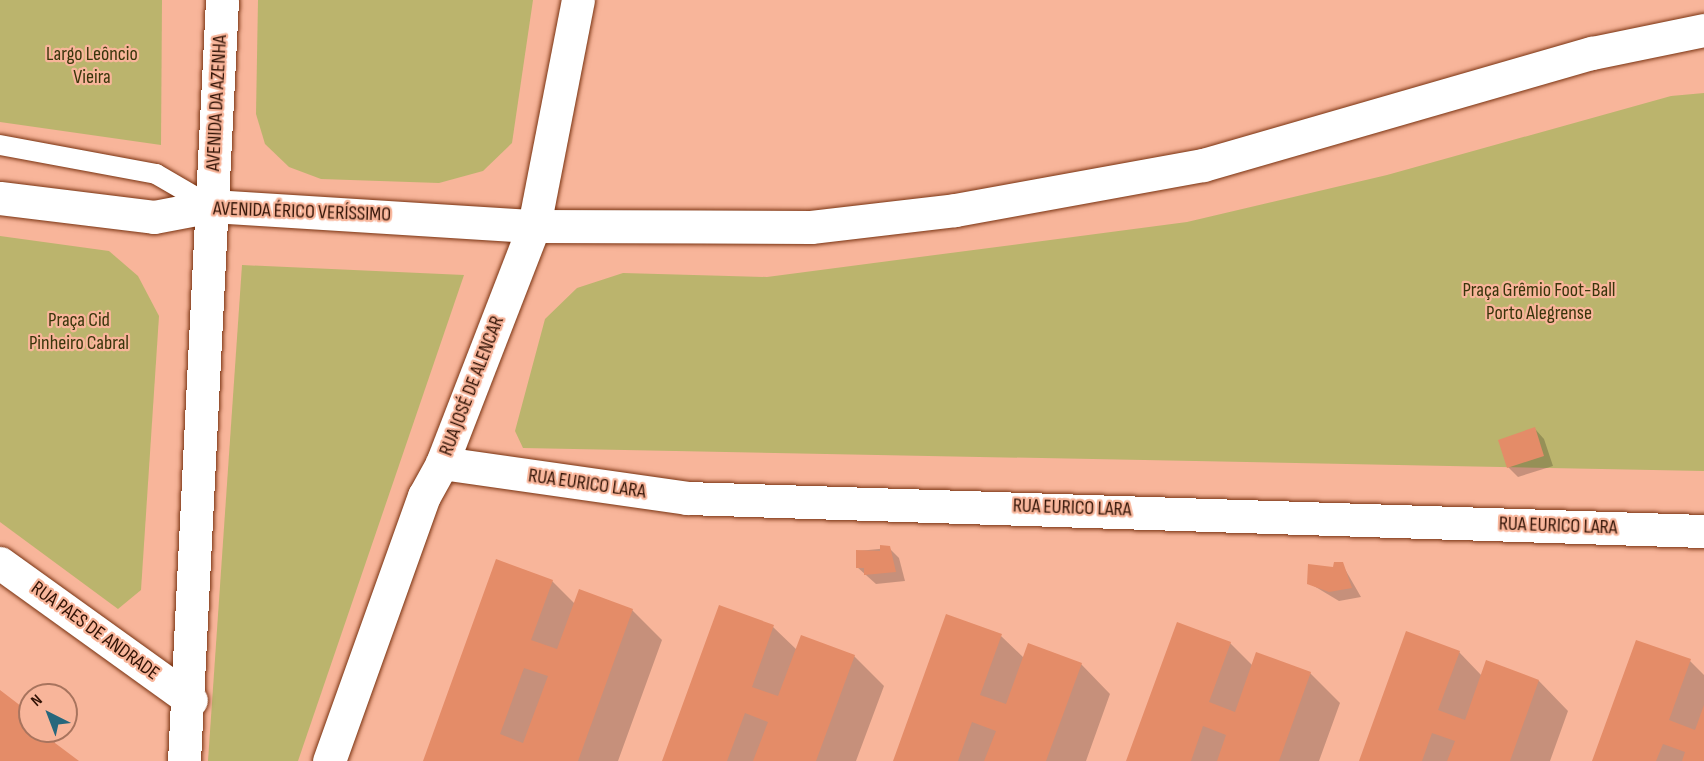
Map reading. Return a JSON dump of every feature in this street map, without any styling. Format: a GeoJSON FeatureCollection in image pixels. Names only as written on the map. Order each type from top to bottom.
{"type":"FeatureCollection","features":[{"type":"Feature","properties":{"kind":"main road","name":"AVENIDA DA AZENHA"},"geometry":{"type":"LineString","coordinates":[[212,206],[222,0]]}},
{"type":"Feature","properties":{"kind":"main road","name":"RUA JOSÉ DE ALENCAR"},"geometry":{"type":"LineString","coordinates":[[329,761],[424,496],[442,463],[534,226],[578,0]]}},
{"type":"Feature","properties":{"kind":"main road","name":"AVENIDA ÉRICO VERÍSSIMO"},"geometry":{"type":"LineString","coordinates":[[0,198],[154,218],[212,206],[534,226],[811,227],[955,210],[1203,165],[1592,53],[1704,30]]}},
{"type":"Feature","properties":{"kind":"main road"},"geometry":{"type":"LineString","coordinates":[[184,761],[191,700],[212,206]]}},
{"type":"Feature","properties":{"kind":"main road","name":"RUA EURICO LARA"},"geometry":{"type":"LineString","coordinates":[[442,463],[687,498],[1704,531]]}},
{"type":"Feature","properties":{"kind":"main road","name":"RUA PAES DE ANDRADE"},"geometry":{"type":"LineString","coordinates":[[0,563],[191,700]]}},
{"type":"Feature","properties":{"kind":"lane"},"geometry":{"type":"LineString","coordinates":[[0,145],[156,174],[212,206]]}},
{"type":"Feature","properties":{"kind":"green space","name":"Largo Leôncio Vieira"},"geometry":{"type":"Polygon","coordinates":[[[0,0],[162,0],[161,145],[0,122],[0,0]]]}},
{"type":"Feature","properties":{"kind":"green space"},"geometry":{"type":"Polygon","coordinates":[[[258,0],[533,0],[512,143],[483,171],[439,183],[321,179],[289,167],[265,144],[256,114],[258,0]]]}},
{"type":"Feature","properties":{"kind":"green space","name":"Praça Grêmio Foot-Ball Porto Alegrense"},"geometry":{"type":"Polygon","coordinates":[[[1704,93],[1704,471],[523,448],[515,431],[545,319],[577,288],[623,273],[767,277],[1187,222],[1387,175],[1671,96],[1704,93]]]}},
{"type":"Feature","properties":{"kind":"green space","name":"Praça Cid Pinheiro Cabral"},"geometry":{"type":"Polygon","coordinates":[[[0,236],[109,251],[138,276],[159,316],[141,590],[118,609],[0,522],[0,236]]]}},
{"type":"Feature","properties":{"kind":"green space"},"geometry":{"type":"Polygon","coordinates":[[[242,265],[464,275],[298,761],[208,761],[242,265]]]}},
{"type":"Feature","properties":{"kind":"building"},"geometry":{"type":"Polygon","coordinates":[[[1535,427],[1544,456],[1507,468],[1498,440],[1535,427]]]}},
{"type":"Feature","properties":{"kind":"building"},"geometry":{"type":"Polygon","coordinates":[[[880,545],[890,546],[896,572],[864,575],[864,568],[856,568],[856,550],[880,551],[880,545]]]}},
{"type":"Feature","properties":{"kind":"building"},"geometry":{"type":"Polygon","coordinates":[[[496,559],[553,580],[531,640],[557,649],[579,589],[633,609],[578,761],[423,761],[496,559]],[[524,668],[500,734],[523,743],[548,676],[524,668]]]}},
{"type":"Feature","properties":{"kind":"building"},"geometry":{"type":"Polygon","coordinates":[[[1334,562],[1343,562],[1352,588],[1329,592],[1307,584],[1308,564],[1333,567],[1334,562]]]}},
{"type":"Feature","properties":{"kind":"building"},"geometry":{"type":"Polygon","coordinates":[[[719,605],[774,625],[752,687],[778,696],[801,635],[855,655],[816,761],[753,761],[768,722],[745,713],[727,761],[662,761],[719,605]]]}},
{"type":"Feature","properties":{"kind":"building"},"geometry":{"type":"Polygon","coordinates":[[[946,614],[1002,634],[980,695],[1006,704],[1028,643],[1082,663],[1046,761],[984,761],[996,731],[972,722],[958,761],[893,761],[946,614]]]}},
{"type":"Feature","properties":{"kind":"building"},"geometry":{"type":"Polygon","coordinates":[[[1177,622],[1231,642],[1209,702],[1235,712],[1256,652],[1311,672],[1279,761],[1217,761],[1226,735],[1203,726],[1191,761],[1126,761],[1177,622]]]}},
{"type":"Feature","properties":{"kind":"building"},"geometry":{"type":"Polygon","coordinates":[[[1406,631],[1460,651],[1438,710],[1465,720],[1486,660],[1539,680],[1510,761],[1447,761],[1455,741],[1432,733],[1422,761],[1359,761],[1406,631]]]}},
{"type":"Feature","properties":{"kind":"building"},"geometry":{"type":"Polygon","coordinates":[[[1636,640],[1691,659],[1669,720],[1695,730],[1704,705],[1704,761],[1682,761],[1685,752],[1663,744],[1656,761],[1592,761],[1636,640]]]}},
{"type":"Feature","properties":{"kind":"building"},"geometry":{"type":"Polygon","coordinates":[[[0,690],[18,704],[18,743],[55,743],[79,761],[0,761],[0,690]]]}}]}
